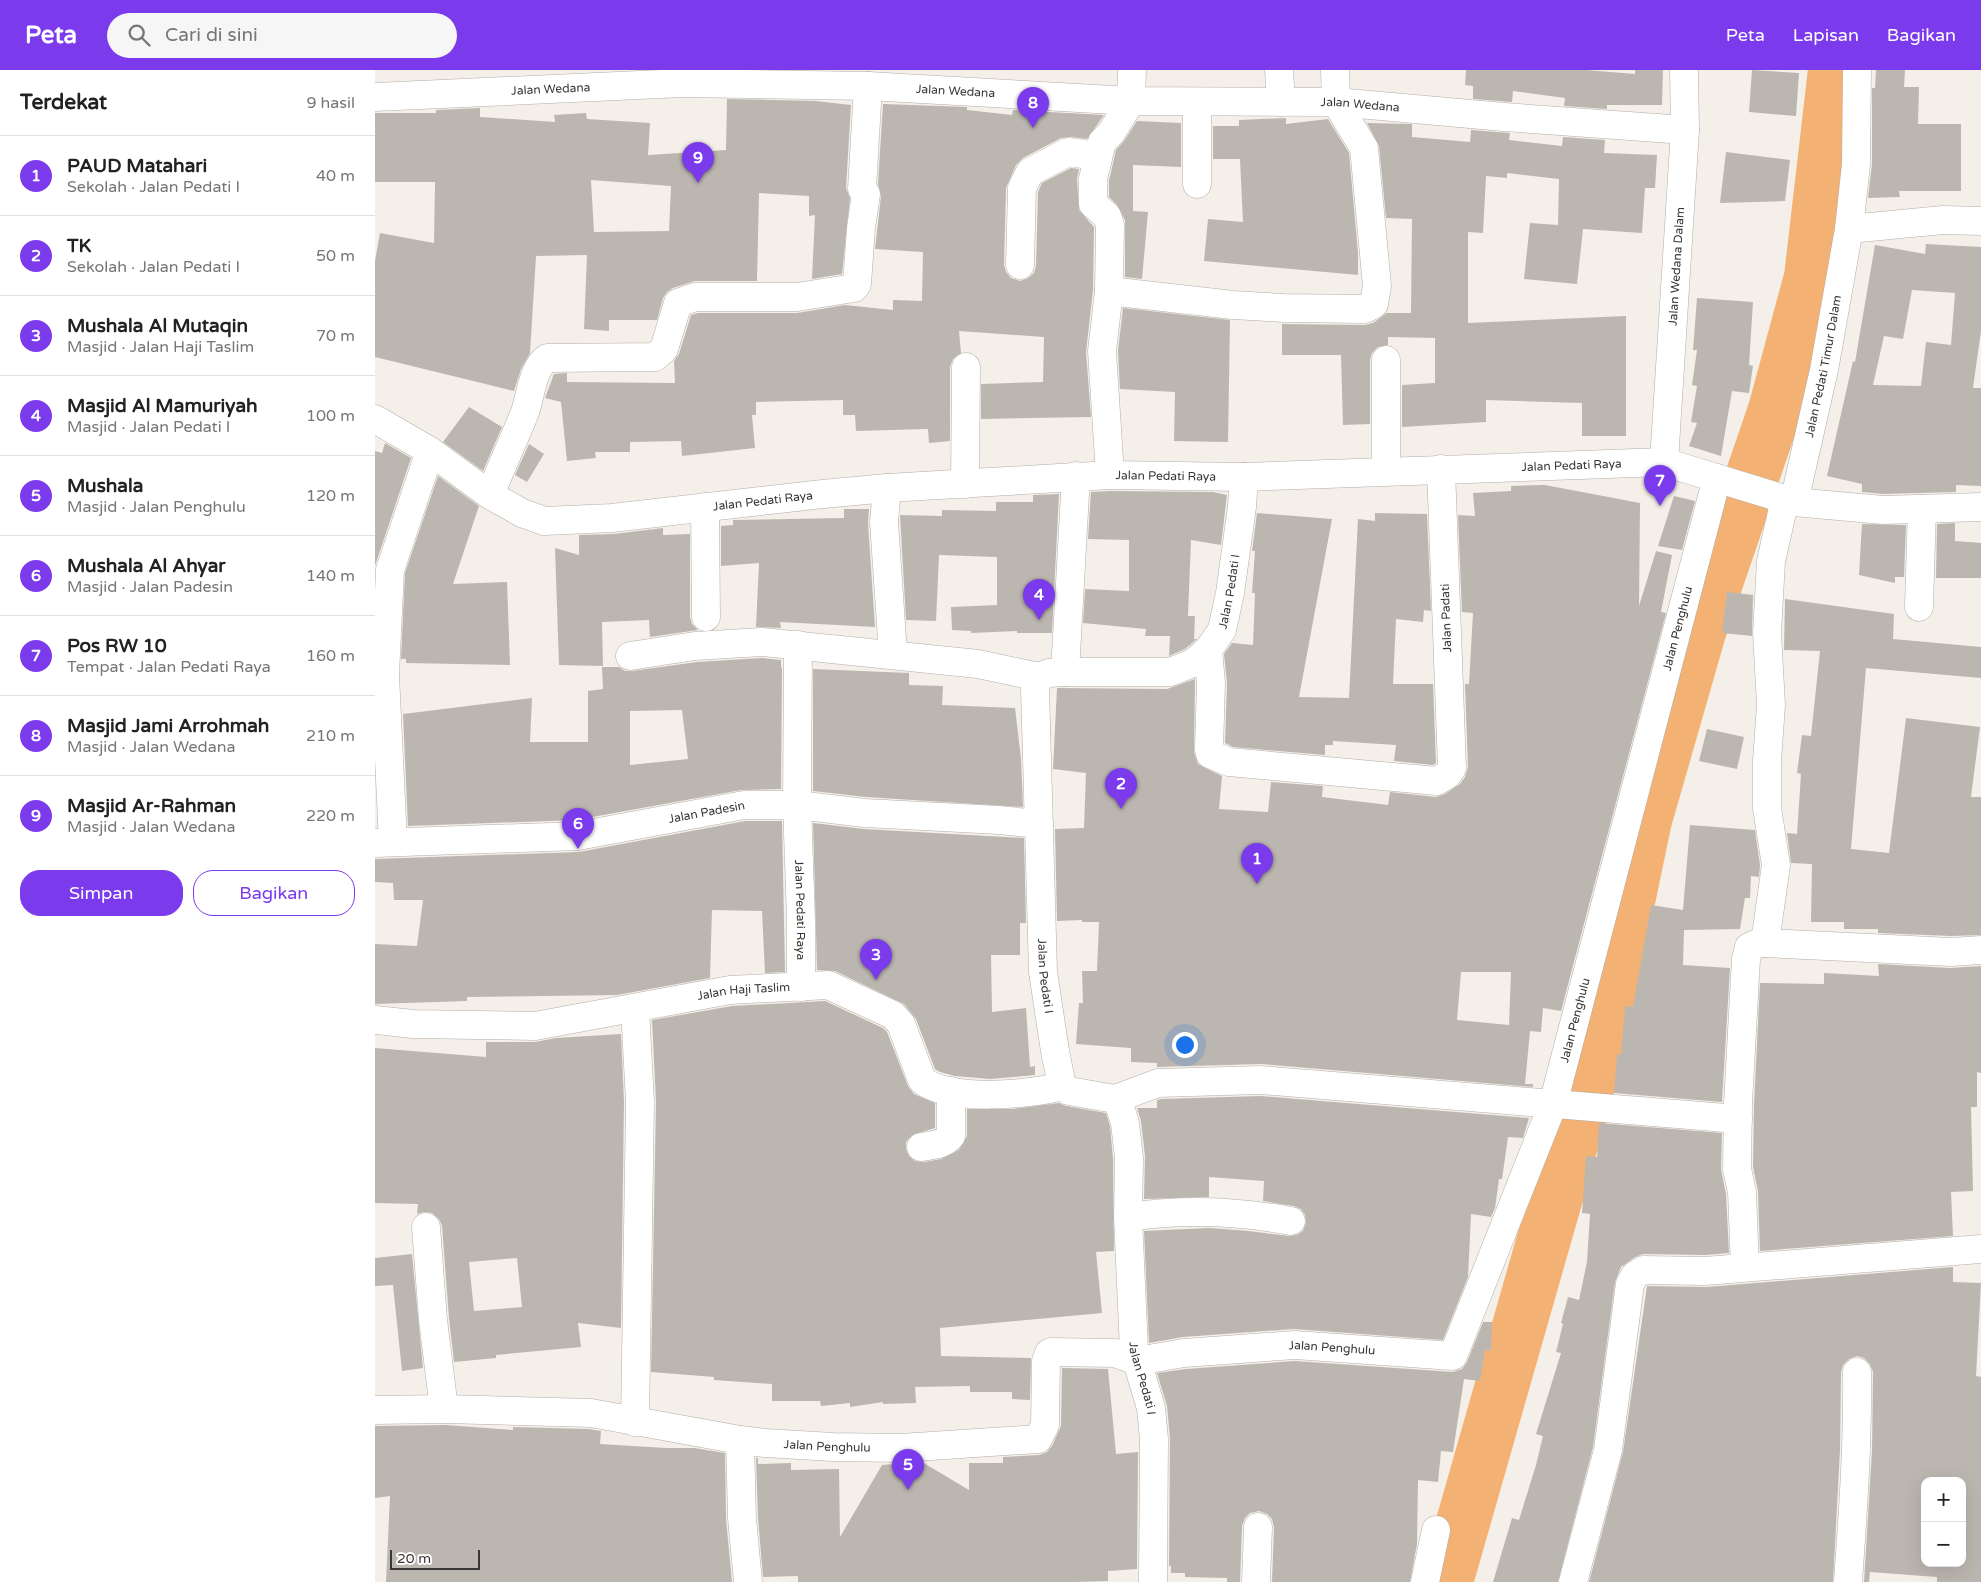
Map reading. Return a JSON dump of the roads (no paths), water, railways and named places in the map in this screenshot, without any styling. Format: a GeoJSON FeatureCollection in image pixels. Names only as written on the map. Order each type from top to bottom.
{"type":"FeatureCollection","features":[{"type":"Feature","properties":{"kind":"street"},"geometry":{"type":"LineString","coordinates":[[1110,475],[1102,351],[1109,291],[1110,225],[1107,216],[1093,204],[1092,196],[1093,179],[1102,142],[1111,133],[1131,101],[1132,70]]}},
{"type":"Feature","properties":{"kind":"street"},"geometry":{"type":"LineString","coordinates":[[1279,70],[1281,102]]}},
{"type":"Feature","properties":{"kind":"street"},"geometry":{"type":"LineString","coordinates":[[1109,291],[1233,305],[1284,308],[1365,309],[1374,304],[1377,286],[1364,148],[1335,102],[1335,70]]}},
{"type":"Feature","properties":{"kind":"street","name":"Jalan Wedana Dalam"},"geometry":{"type":"LineString","coordinates":[[1663,462],[1685,130],[1684,70]]}},
{"type":"Feature","properties":{"kind":"street","name":"Jalan Pedati Timur Dalam"},"geometry":{"type":"LineString","coordinates":[[1765,943],[1776,865],[1767,808],[1767,761],[1771,705],[1767,633],[1771,561],[1784,499],[1824,370],[1849,230],[1856,164],[1857,70]]}},
{"type":"Feature","properties":{"kind":"street","name":"Jalan Wedana"},"geometry":{"type":"LineString","coordinates":[[375,97],[683,83],[869,86],[1131,101],[1335,102],[1685,130]]}},
{"type":"Feature","properties":{"kind":"street"},"geometry":{"type":"LineString","coordinates":[[490,495],[525,411],[538,370],[541,363],[547,358],[655,357],[664,350],[678,303],[695,297],[797,297],[854,288],[857,284],[861,228],[866,194],[862,188],[869,86]]}},
{"type":"Feature","properties":{"kind":"street"},"geometry":{"type":"LineString","coordinates":[[1197,102],[1197,184]]}},
{"type":"Feature","properties":{"kind":"street"},"geometry":{"type":"LineString","coordinates":[[1020,265],[1022,188],[1025,178],[1035,169],[1068,152],[1098,156]]}},
{"type":"Feature","properties":{"kind":"street"},"geometry":{"type":"LineString","coordinates":[[1849,230],[1943,220],[1981,221]]}},
{"type":"Feature","properties":{"kind":"street"},"geometry":{"type":"LineString","coordinates":[[1386,360],[1386,471]]}},
{"type":"Feature","properties":{"kind":"street"},"geometry":{"type":"LineString","coordinates":[[965,484],[966,366]]}},
{"type":"Feature","properties":{"kind":"street","name":"Jalan Pedati Raya"},"geometry":{"type":"LineString","coordinates":[[375,419],[430,451],[490,495],[522,513],[544,521],[611,518],[887,488],[1076,476],[1244,477],[1663,462],[1784,499],[1883,510],[1981,507]]}},
{"type":"Feature","properties":{"kind":"street"},"geometry":{"type":"LineString","coordinates":[[384,843],[385,674],[390,570],[430,451]]}},
{"type":"Feature","properties":{"kind":"street","name":"Jalan Padati"},"geometry":{"type":"LineString","coordinates":[[1208,650],[1211,684],[1209,749],[1210,754],[1215,757],[1229,762],[1437,780],[1447,775],[1452,768],[1441,469]]}},
{"type":"Feature","properties":{"kind":"street"},"geometry":{"type":"LineString","coordinates":[[1065,672],[1076,476]]}},
{"type":"Feature","properties":{"kind":"street","name":"Jalan Pedati I"},"geometry":{"type":"LineString","coordinates":[[1062,1086],[1043,972],[1035,688],[1039,677],[1049,673],[1170,672],[1193,663],[1208,650],[1222,630],[1228,602],[1242,507],[1244,477]]}},
{"type":"Feature","properties":{"kind":"street","name":"Jalan Penghulu"},"geometry":{"type":"LineString","coordinates":[[375,1410],[591,1413],[740,1440],[823,1446],[901,1448],[1038,1439],[1045,1425],[1046,1361],[1049,1353],[1055,1352],[1115,1353],[1137,1361],[1193,1352],[1295,1344],[1453,1356],[1573,1106],[1719,479]]}},
{"type":"Feature","properties":{"kind":"street"},"geometry":{"type":"LineString","coordinates":[[887,488],[884,522],[893,654]]}},
{"type":"Feature","properties":{"kind":"street"},"geometry":{"type":"LineString","coordinates":[[705,507],[706,617]]}},
{"type":"Feature","properties":{"kind":"street"},"geometry":{"type":"LineString","coordinates":[[1919,607],[1922,509]]}},
{"type":"Feature","properties":{"kind":"street"},"geometry":{"type":"LineString","coordinates":[[630,656],[695,646],[762,642],[978,664],[1039,677]]}},
{"type":"Feature","properties":{"kind":"street","name":"Jalan Pedati Raya"},"geometry":{"type":"LineString","coordinates":[[798,645],[797,804],[801,986]]}},
{"type":"Feature","properties":{"kind":"street","name":"Jalan Padesin"},"geometry":{"type":"LineString","coordinates":[[384,843],[578,836],[744,805],[797,804],[881,814],[1039,824]]}},
{"type":"Feature","properties":{"kind":"street"},"geometry":{"type":"LineString","coordinates":[[1745,1267],[1742,1192],[1737,1169],[1747,952],[1749,947],[1753,944],[1765,943],[1941,952],[1981,950]]}},
{"type":"Feature","properties":{"kind":"street","name":"Jalan Haji Taslim"},"geometry":{"type":"LineString","coordinates":[[375,1020],[413,1024],[535,1026],[730,990],[828,986],[893,1015],[901,1024],[922,1080],[929,1087],[982,1096],[1042,1092],[1062,1086]]}},
{"type":"Feature","properties":{"kind":"street"},"geometry":{"type":"LineString","coordinates":[[635,1008],[640,1102],[635,1422]]}},
{"type":"Feature","properties":{"kind":"street"},"geometry":{"type":"LineString","coordinates":[[1062,1086],[1069,1090],[1115,1099],[1158,1083],[1260,1080],[1738,1119]]}},
{"type":"Feature","properties":{"kind":"street"},"geometry":{"type":"LineString","coordinates":[[921,1147],[937,1145],[948,1140],[951,1136],[951,1091]]}},
{"type":"Feature","properties":{"kind":"street","name":"Jalan Pedati I"},"geometry":{"type":"LineString","coordinates":[[1115,1099],[1119,1104],[1125,1123],[1128,1149],[1128,1217],[1134,1351],[1151,1408],[1154,1439],[1153,1582]]}},
{"type":"Feature","properties":{"kind":"street"},"geometry":{"type":"LineString","coordinates":[[1128,1217],[1161,1212],[1196,1211],[1291,1221]]}},
{"type":"Feature","properties":{"kind":"street"},"geometry":{"type":"LineString","coordinates":[[426,1227],[433,1320],[444,1410]]}},
{"type":"Feature","properties":{"kind":"street"},"geometry":{"type":"LineString","coordinates":[[1573,1582],[1608,1450],[1630,1284],[1635,1275],[1643,1270],[1705,1271],[1981,1249]]}},
{"type":"Feature","properties":{"kind":"street"},"geometry":{"type":"LineString","coordinates":[[1848,1582],[1853,1516],[1857,1372]]}},
{"type":"Feature","properties":{"kind":"street"},"geometry":{"type":"LineString","coordinates":[[740,1440],[742,1518],[748,1582]]}},
{"type":"Feature","properties":{"kind":"street"},"geometry":{"type":"LineString","coordinates":[[1257,1582],[1258,1527]]}},
{"type":"Feature","properties":{"kind":"street"},"geometry":{"type":"LineString","coordinates":[[1425,1582],[1436,1530]]}},
{"type":"Feature","properties":{"kind":"waterway"},"geometry":{"type":"LineString","coordinates":[[1446,1582],[1594,1064],[1645,820],[1699,632],[1775,410],[1811,277],[1835,70]]}},
{"type":"Feature","properties":{"kind":"place","name":"Masjid Jami Arrohmah"},"geometry":{"type":"Point","coordinates":[1033,128]}},
{"type":"Feature","properties":{"kind":"place","name":"Masjid Ar-Rahman"},"geometry":{"type":"Point","coordinates":[698,183]}},
{"type":"Feature","properties":{"kind":"place","name":"Pos RW 10"},"geometry":{"type":"Point","coordinates":[1660,506]}},
{"type":"Feature","properties":{"kind":"place","name":"Masjid Al Mamuriyah"},"geometry":{"type":"Point","coordinates":[1039,620]}},
{"type":"Feature","properties":{"kind":"place","name":"TK"},"geometry":{"type":"Point","coordinates":[1121,809]}},
{"type":"Feature","properties":{"kind":"place","name":"Mushala Al Ahyar"},"geometry":{"type":"Point","coordinates":[578,849]}},
{"type":"Feature","properties":{"kind":"place","name":"PAUD Matahari"},"geometry":{"type":"Point","coordinates":[1257,884]}},
{"type":"Feature","properties":{"kind":"place","name":"Mushala Al Mutaqin"},"geometry":{"type":"Point","coordinates":[876,980]}},
{"type":"Feature","properties":{"kind":"place","name":"Mushala"},"geometry":{"type":"Point","coordinates":[908,1490]}}]}
